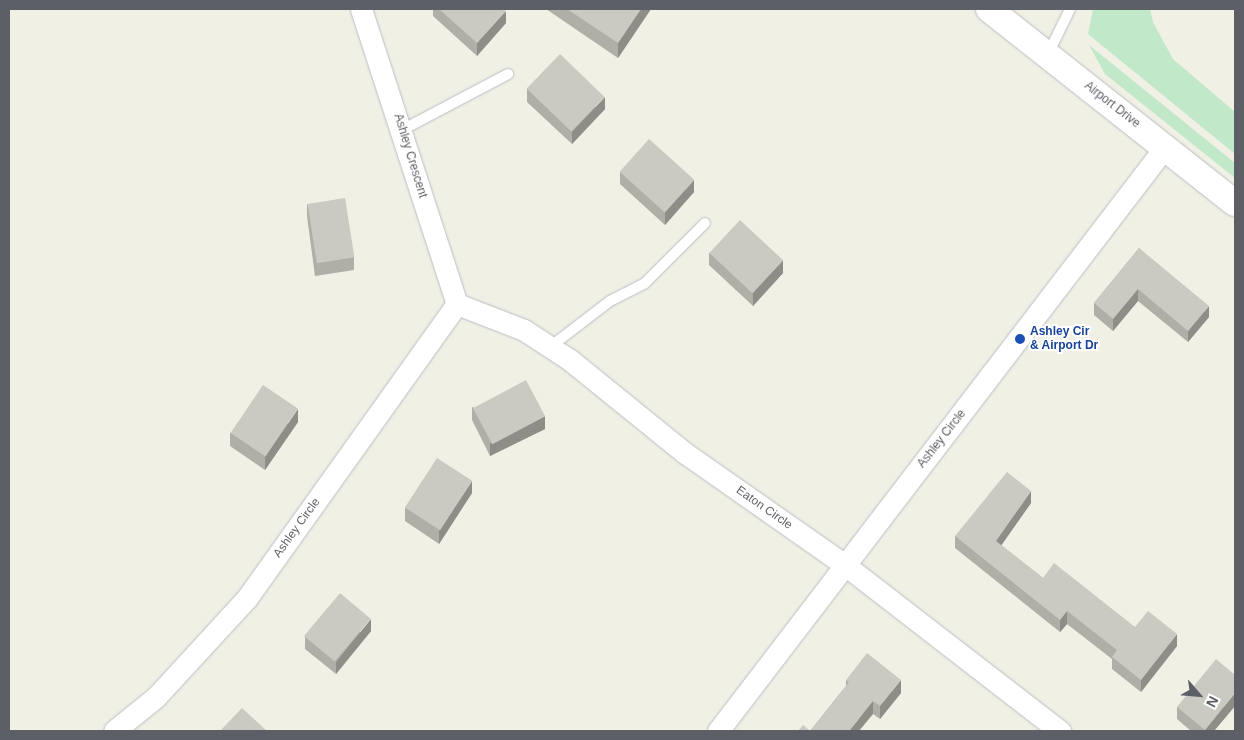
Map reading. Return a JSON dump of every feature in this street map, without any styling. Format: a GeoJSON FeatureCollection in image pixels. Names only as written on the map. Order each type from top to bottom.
{"type":"FeatureCollection","features":[{"type":"Feature","properties":{"kind":"street","name":"Ashley Crescent"},"geometry":{"type":"LineString","coordinates":[[361,9],[402,130],[457,304]]}},
{"type":"Feature","properties":{"kind":"street","name":"Airport Drive"},"geometry":{"type":"LineString","coordinates":[[989,9],[1235,203]]}},
{"type":"Feature","properties":{"kind":"street","name":"Ashley Circle"},"geometry":{"type":"LineString","coordinates":[[718,731],[1165,147]]}},
{"type":"Feature","properties":{"kind":"street","name":"Ashley Circle"},"geometry":{"type":"LineString","coordinates":[[114,731],[156,697],[247,598],[457,304]]}},
{"type":"Feature","properties":{"kind":"street","name":"Eaton Circle"},"geometry":{"type":"LineString","coordinates":[[457,304],[524,330],[550,347],[685,453],[845,565],[1060,731]]}},
{"type":"Feature","properties":{"kind":"lane"},"geometry":{"type":"LineString","coordinates":[[1047,55],[1070,9]]}},
{"type":"Feature","properties":{"kind":"lane"},"geometry":{"type":"LineString","coordinates":[[402,130],[508,74]]}},
{"type":"Feature","properties":{"kind":"lane"},"geometry":{"type":"LineString","coordinates":[[550,347],[610,301],[644,284],[705,223]]}},
{"type":"Feature","properties":{"kind":"green space"},"geometry":{"type":"Polygon","coordinates":[[[1093,9],[1150,9],[1153,22],[1173,59],[1235,112],[1235,154],[1088,34],[1093,9]]]}},
{"type":"Feature","properties":{"kind":"green space"},"geometry":{"type":"Polygon","coordinates":[[[1089,45],[1235,163],[1235,178],[1105,74],[1089,45]]]}},
{"type":"Feature","properties":{"kind":"building"},"geometry":{"type":"Polygon","coordinates":[[[439,9],[503,9],[506,11],[477,43],[439,9]]]}},
{"type":"Feature","properties":{"kind":"building"},"geometry":{"type":"Polygon","coordinates":[[[567,9],[641,9],[618,43],[567,9]]]}},
{"type":"Feature","properties":{"kind":"building"},"geometry":{"type":"Polygon","coordinates":[[[560,54],[605,97],[571,132],[527,89],[560,54]]]}},
{"type":"Feature","properties":{"kind":"building"},"geometry":{"type":"Polygon","coordinates":[[[649,139],[694,180],[665,213],[620,172],[649,139]]]}},
{"type":"Feature","properties":{"kind":"building"},"geometry":{"type":"Polygon","coordinates":[[[345,198],[354,257],[317,263],[307,204],[345,198]]]}},
{"type":"Feature","properties":{"kind":"building"},"geometry":{"type":"Polygon","coordinates":[[[740,220],[783,260],[752,293],[709,253],[740,220]]]}},
{"type":"Feature","properties":{"kind":"building"},"geometry":{"type":"Polygon","coordinates":[[[1139,248],[1209,306],[1188,331],[1138,289],[1113,319],[1094,303],[1139,248]]]}},
{"type":"Feature","properties":{"kind":"building"},"geometry":{"type":"Polygon","coordinates":[[[526,380],[545,416],[492,444],[473,408],[526,380]]]}},
{"type":"Feature","properties":{"kind":"building"},"geometry":{"type":"Polygon","coordinates":[[[263,385],[298,408],[265,457],[231,433],[263,385]]]}},
{"type":"Feature","properties":{"kind":"building"},"geometry":{"type":"Polygon","coordinates":[[[437,458],[472,481],[440,530],[405,507],[437,458]]]}},
{"type":"Feature","properties":{"kind":"building"},"geometry":{"type":"Polygon","coordinates":[[[1007,472],[1031,491],[996,541],[1043,578],[1054,563],[1135,627],[1148,611],[1177,634],[1141,680],[1112,657],[1117,650],[1067,611],[1060,620],[955,536],[1007,472]]]}},
{"type":"Feature","properties":{"kind":"building"},"geometry":{"type":"Polygon","coordinates":[[[340,593],[371,619],[335,662],[304,636],[340,593]]]}},
{"type":"Feature","properties":{"kind":"building"},"geometry":{"type":"Polygon","coordinates":[[[867,653],[901,680],[880,706],[873,701],[849,731],[810,731],[849,682],[846,680],[867,653]]]}},
{"type":"Feature","properties":{"kind":"building"},"geometry":{"type":"Polygon","coordinates":[[[1216,659],[1235,675],[1235,693],[1205,730],[1177,707],[1216,659]]]}},
{"type":"Feature","properties":{"kind":"building"},"geometry":{"type":"Polygon","coordinates":[[[242,708],[267,731],[220,731],[242,708]]]}},
{"type":"Feature","properties":{"kind":"building"},"geometry":{"type":"Polygon","coordinates":[[[803,725],[810,731],[798,731],[803,725]]]}},
{"type":"Feature","properties":{"kind":"place","name":"Ashley Cir & Airport Dr"},"geometry":{"type":"Point","coordinates":[1020,339]}}]}
